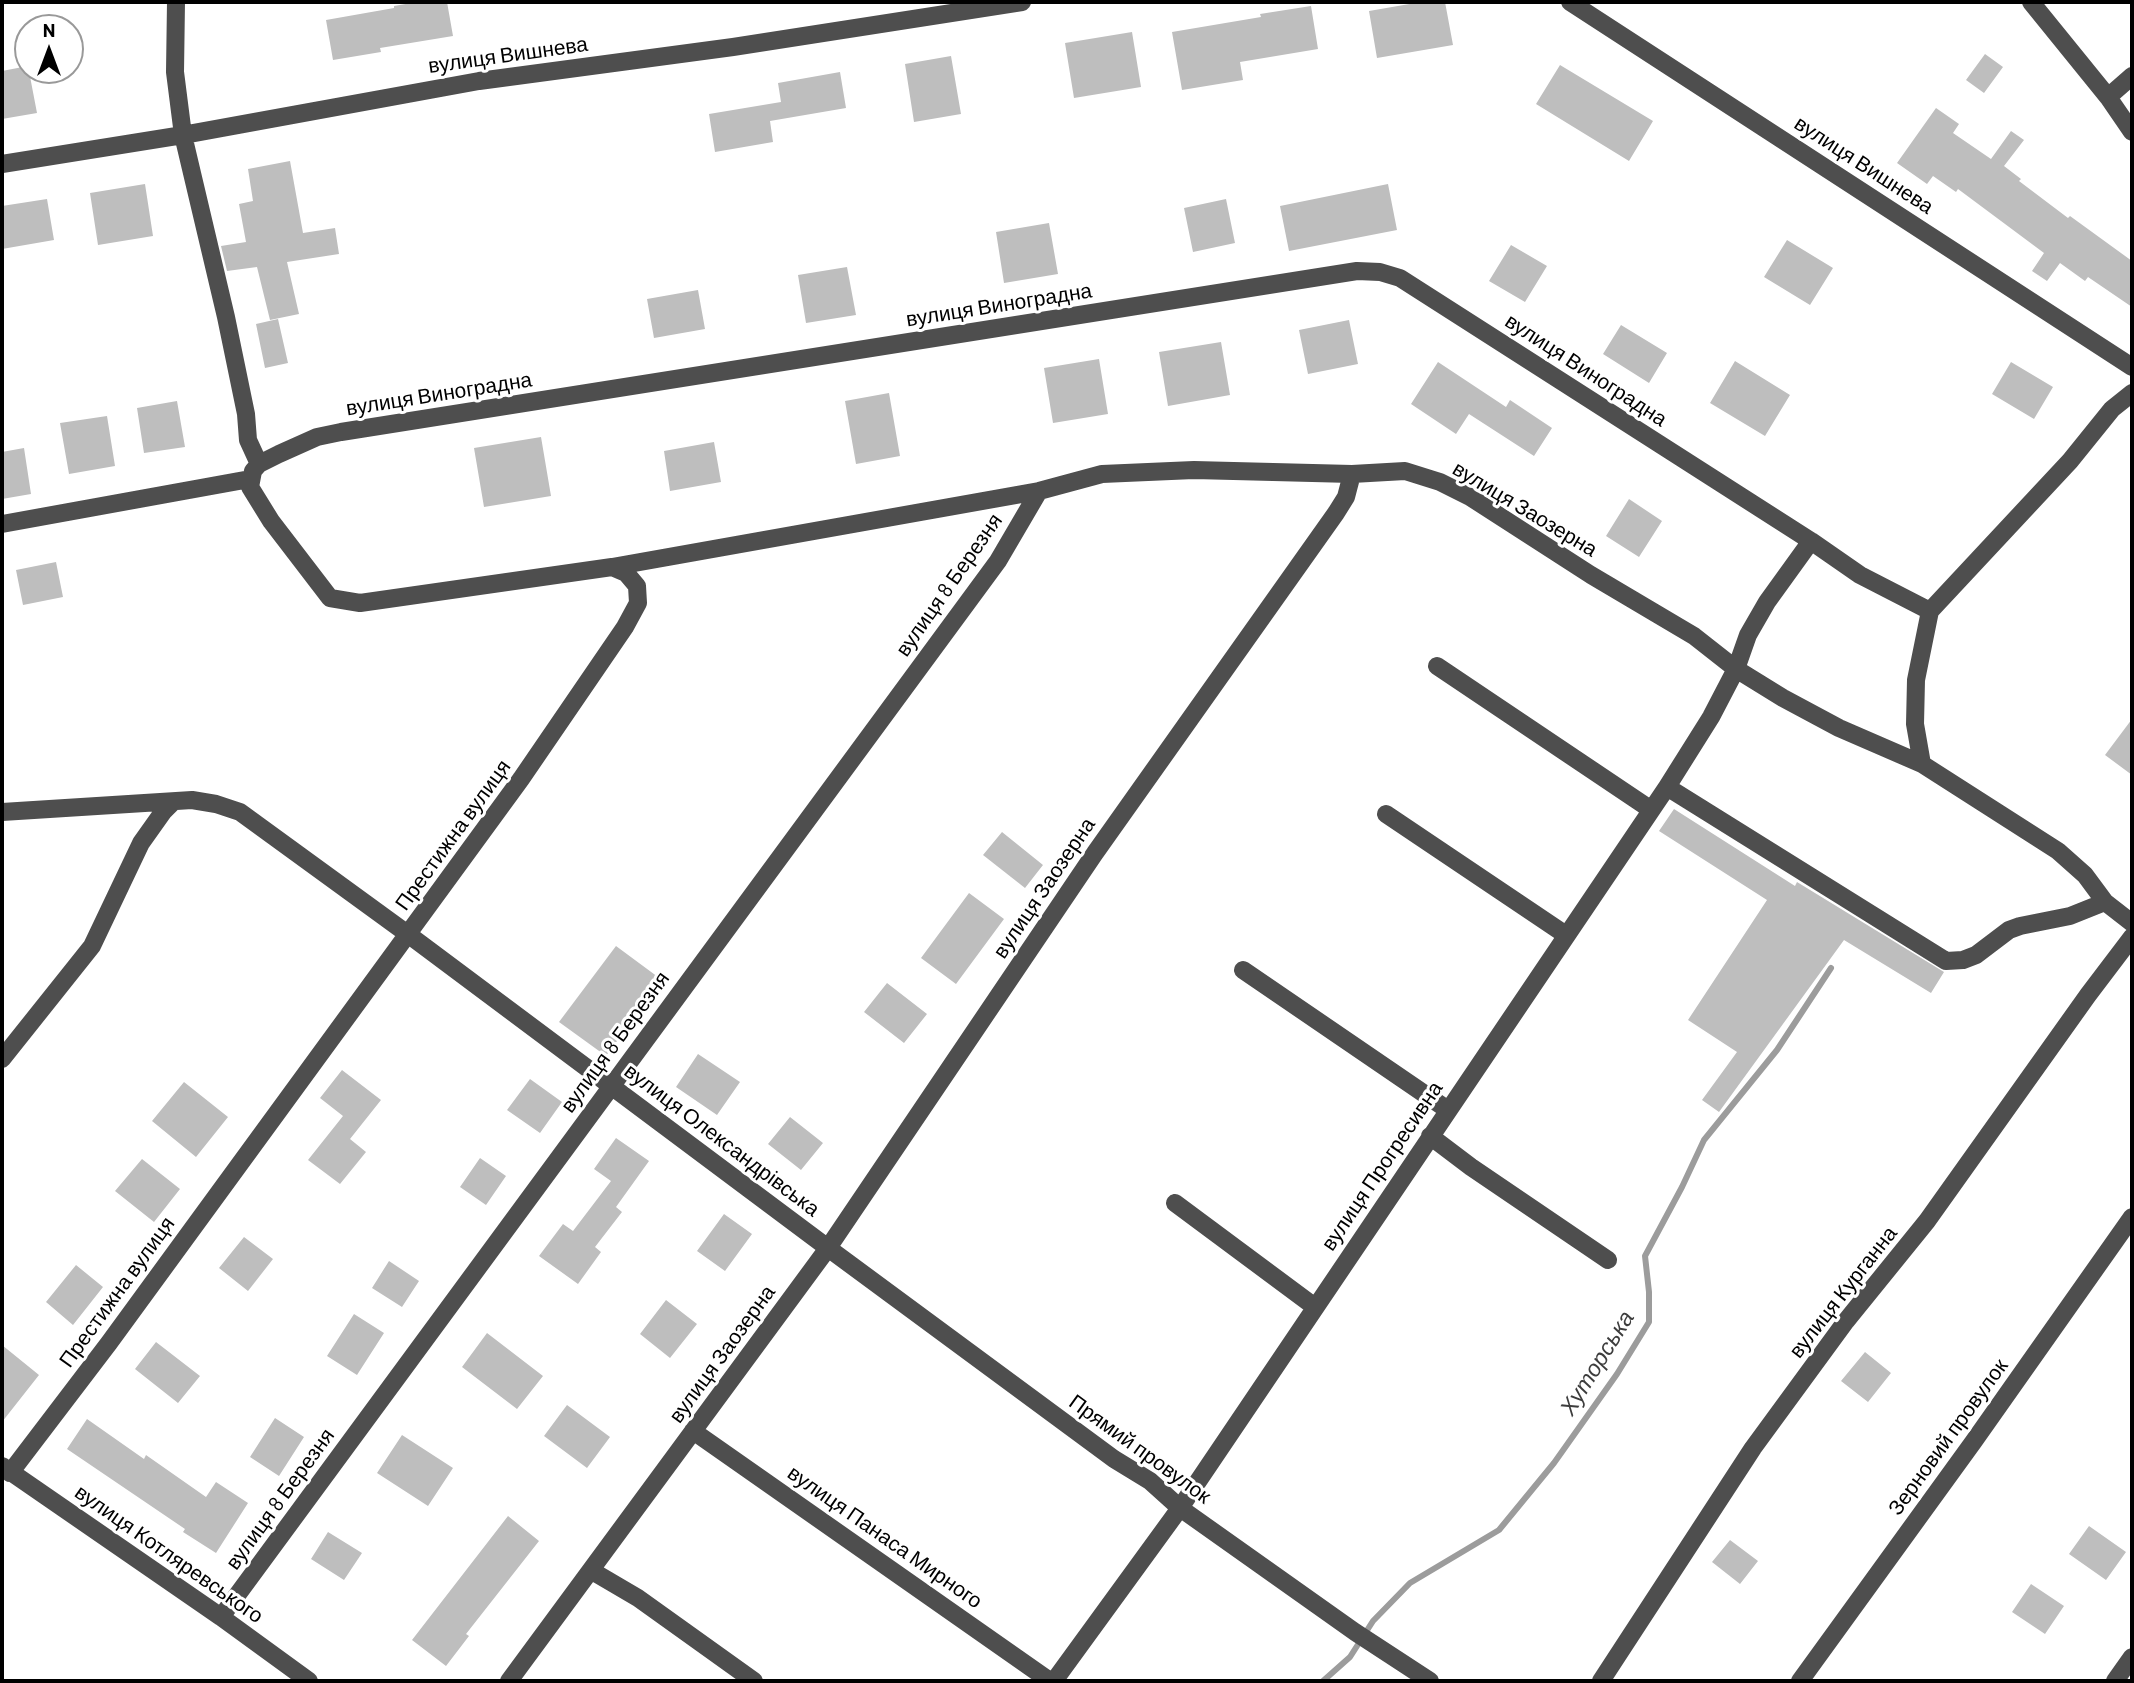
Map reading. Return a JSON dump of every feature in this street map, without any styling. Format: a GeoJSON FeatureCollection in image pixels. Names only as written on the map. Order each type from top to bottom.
{"type":"FeatureCollection","features":[{"type":"Feature","properties":{"kind":"street"},"geometry":{"type":"LineString","coordinates":[[176,2],[175,72],[183,135],[246,414],[254,472],[250,487],[271,522],[330,598],[360,603],[612,567],[1039,491],[1102,474],[1194,470],[1352,474]]}},
{"type":"Feature","properties":{"kind":"street","name":"вулиця Вишнева"},"geometry":{"type":"LineString","coordinates":[[2,164],[183,135],[479,80],[733,47],[1022,2]]}},
{"type":"Feature","properties":{"kind":"street","name":"вулиця Вишнева"},"geometry":{"type":"LineString","coordinates":[[1570,2],[2132,367]]}},
{"type":"Feature","properties":{"kind":"street"},"geometry":{"type":"LineString","coordinates":[[2031,2],[2108,97],[2132,132]]}},
{"type":"Feature","properties":{"kind":"street"},"geometry":{"type":"LineString","coordinates":[[2108,97],[2132,76]]}},
{"type":"Feature","properties":{"kind":"street","name":"вулиця Виноградна"},"geometry":{"type":"LineString","coordinates":[[2,524],[254,472],[317,437],[341,432],[1357,271],[1380,272],[1401,278],[1860,575],[1930,611]]}},
{"type":"Feature","properties":{"kind":"street"},"geometry":{"type":"LineString","coordinates":[[1922,764],[1915,724],[1916,680],[1930,611],[2070,461],[2112,409],[2132,393]]}},
{"type":"Feature","properties":{"kind":"street","name":"вулиця Заозерна"},"geometry":{"type":"LineString","coordinates":[[509,1681],[828,1248],[1095,853],[1336,513],[1346,497],[1352,474],[1405,471],[1450,487],[1490,509],[1591,575],[1694,636],[1736,669],[1839,728],[1922,764],[2058,851],[2085,875],[2105,902]]}},
{"type":"Feature","properties":{"kind":"street","name":"вулиця 8 Березня"},"geometry":{"type":"LineString","coordinates":[[221,1617],[998,561],[1039,491]]}},
{"type":"Feature","properties":{"kind":"street","name":"вулиця Прогресивна"},"geometry":{"type":"LineString","coordinates":[[1052,1681],[1180,1508],[1667,787],[1711,717],[1736,669],[1748,635],[1767,602],[1811,541]]}},
{"type":"Feature","properties":{"kind":"street","name":"Престижна вулиця"},"geometry":{"type":"LineString","coordinates":[[6,1470],[109,1343],[521,779],[625,627],[638,603],[637,586],[625,573],[612,567]]}},
{"type":"Feature","properties":{"kind":"street"},"geometry":{"type":"LineString","coordinates":[[1437,666],[1650,809]]}},
{"type":"Feature","properties":{"kind":"street"},"geometry":{"type":"LineString","coordinates":[[1667,787],[1946,961],[1963,960],[1976,955],[2009,930],[2070,916],[2105,902],[2132,923]]}},
{"type":"Feature","properties":{"kind":"street","name":"вулиця Олександрівська"},"geometry":{"type":"LineString","coordinates":[[2,812],[192,800],[240,812],[409,934],[828,1248]]}},
{"type":"Feature","properties":{"kind":"street"},"geometry":{"type":"LineString","coordinates":[[2,1059],[92,946],[141,843],[173,802]]}},
{"type":"Feature","properties":{"kind":"street"},"geometry":{"type":"LineString","coordinates":[[1386,814],[1566,935]]}},
{"type":"Feature","properties":{"kind":"street","name":"вулиця Курганна"},"geometry":{"type":"LineString","coordinates":[[1601,1681],[1753,1448],[1846,1321],[1927,1221],[2132,937]]}},
{"type":"Feature","properties":{"kind":"street"},"geometry":{"type":"LineString","coordinates":[[1243,970],[1448,1110]]}},
{"type":"Feature","properties":{"kind":"street"},"geometry":{"type":"LineString","coordinates":[[1430,1136],[1608,1260]]}},
{"type":"Feature","properties":{"kind":"street"},"geometry":{"type":"LineString","coordinates":[[1175,1203],[1315,1307]]}},
{"type":"Feature","properties":{"kind":"street","name":"Зерновий провулок"},"geometry":{"type":"LineString","coordinates":[[1800,1681],[2132,1217]]}},
{"type":"Feature","properties":{"kind":"street","name":"Прямий провулок"},"geometry":{"type":"LineString","coordinates":[[828,1248],[1114,1458],[1150,1481],[1180,1508],[1355,1632],[1430,1681]]}},
{"type":"Feature","properties":{"kind":"street","name":"вулиця Панаса Мирного"},"geometry":{"type":"LineString","coordinates":[[693,1431],[1052,1681]]}},
{"type":"Feature","properties":{"kind":"street","name":"вулиця Котляревського"},"geometry":{"type":"LineString","coordinates":[[6,1470],[221,1617],[309,1681]]}},
{"type":"Feature","properties":{"kind":"street"},"geometry":{"type":"LineString","coordinates":[[592,1570],[638,1598],[754,1681]]}},
{"type":"Feature","properties":{"kind":"street"},"geometry":{"type":"LineString","coordinates":[[2115,1681],[2132,1657]]}},
{"type":"Feature","properties":{"kind":"building"},"geometry":{"type":"Polygon","coordinates":[[[417,2],[447,2],[453,36],[380,48],[381,52],[333,60],[326,20],[417,2]]]}},
{"type":"Feature","properties":{"kind":"building"},"geometry":{"type":"Polygon","coordinates":[[[1421,2],[1445,2],[1453,45],[1377,58],[1369,11],[1421,2]]]}},
{"type":"Feature","properties":{"kind":"building"},"geometry":{"type":"Polygon","coordinates":[[[1311,6],[1318,49],[1240,62],[1243,80],[1182,90],[1172,32],[1311,6]]]}},
{"type":"Feature","properties":{"kind":"building"},"geometry":{"type":"Polygon","coordinates":[[[1132,32],[1141,87],[1074,98],[1065,43],[1132,32]]]}},
{"type":"Feature","properties":{"kind":"building"},"geometry":{"type":"Polygon","coordinates":[[[1985,54],[2003,67],[1984,93],[1966,80],[1985,54]]]}},
{"type":"Feature","properties":{"kind":"building"},"geometry":{"type":"Polygon","coordinates":[[[951,56],[961,114],[914,122],[905,64],[951,56]]]}},
{"type":"Feature","properties":{"kind":"building"},"geometry":{"type":"Polygon","coordinates":[[[1560,65],[1653,121],[1629,161],[1536,104],[1560,65]]]}},
{"type":"Feature","properties":{"kind":"building"},"geometry":{"type":"Polygon","coordinates":[[[14,69],[14,84],[31,84],[37,113],[2,119],[2,71],[14,69]]]}},
{"type":"Feature","properties":{"kind":"building"},"geometry":{"type":"Polygon","coordinates":[[[840,72],[846,108],[770,121],[773,142],[715,152],[709,114],[781,102],[778,83],[840,72]]]}},
{"type":"Feature","properties":{"kind":"building"},"geometry":{"type":"Polygon","coordinates":[[[1936,108],[1959,124],[1953,133],[1991,159],[2011,131],[2024,140],[2004,166],[2021,179],[2019,181],[2068,218],[2070,216],[2132,261],[2132,307],[2088,277],[2085,281],[2060,263],[2047,281],[2032,271],[2044,253],[1958,189],[1956,192],[1933,176],[1927,184],[1897,163],[1936,108]]]}},
{"type":"Feature","properties":{"kind":"building"},"geometry":{"type":"Polygon","coordinates":[[[290,161],[303,233],[335,228],[339,254],[287,262],[299,314],[270,320],[257,267],[227,271],[221,246],[246,242],[239,204],[253,201],[248,169],[290,161]]]}},
{"type":"Feature","properties":{"kind":"building"},"geometry":{"type":"Polygon","coordinates":[[[145,184],[153,236],[98,245],[90,193],[145,184]]]}},
{"type":"Feature","properties":{"kind":"building"},"geometry":{"type":"Polygon","coordinates":[[[1388,184],[1397,230],[1289,251],[1280,206],[1388,184]]]}},
{"type":"Feature","properties":{"kind":"building"},"geometry":{"type":"Polygon","coordinates":[[[47,199],[54,240],[2,249],[2,206],[47,199]]]}},
{"type":"Feature","properties":{"kind":"building"},"geometry":{"type":"Polygon","coordinates":[[[1226,199],[1235,243],[1193,252],[1184,208],[1226,199]]]}},
{"type":"Feature","properties":{"kind":"building"},"geometry":{"type":"Polygon","coordinates":[[[1049,223],[1058,274],[1004,283],[996,232],[1049,223]]]}},
{"type":"Feature","properties":{"kind":"building"},"geometry":{"type":"Polygon","coordinates":[[[1787,240],[1833,268],[1810,305],[1764,277],[1787,240]]]}},
{"type":"Feature","properties":{"kind":"building"},"geometry":{"type":"Polygon","coordinates":[[[1511,245],[1547,266],[1525,302],[1489,281],[1511,245]]]}},
{"type":"Feature","properties":{"kind":"building"},"geometry":{"type":"Polygon","coordinates":[[[847,267],[856,315],[806,323],[798,275],[847,267]]]}},
{"type":"Feature","properties":{"kind":"building"},"geometry":{"type":"Polygon","coordinates":[[[698,290],[705,329],[654,338],[647,299],[698,290]]]}},
{"type":"Feature","properties":{"kind":"building"},"geometry":{"type":"Polygon","coordinates":[[[278,319],[288,363],[265,368],[256,324],[278,319]]]}},
{"type":"Feature","properties":{"kind":"building"},"geometry":{"type":"Polygon","coordinates":[[[1349,320],[1358,364],[1308,374],[1299,330],[1349,320]]]}},
{"type":"Feature","properties":{"kind":"building"},"geometry":{"type":"Polygon","coordinates":[[[1621,325],[1667,353],[1649,383],[1603,354],[1621,325]]]}},
{"type":"Feature","properties":{"kind":"building"},"geometry":{"type":"Polygon","coordinates":[[[1221,342],[1230,395],[1168,406],[1159,352],[1221,342]]]}},
{"type":"Feature","properties":{"kind":"building"},"geometry":{"type":"Polygon","coordinates":[[[1099,359],[1108,414],[1053,423],[1044,368],[1099,359]]]}},
{"type":"Feature","properties":{"kind":"building"},"geometry":{"type":"Polygon","coordinates":[[[1735,361],[1790,395],[1765,436],[1710,403],[1735,361]]]}},
{"type":"Feature","properties":{"kind":"building"},"geometry":{"type":"Polygon","coordinates":[[[1438,362],[1506,407],[1510,400],[1552,428],[1534,456],[1469,414],[1456,434],[1411,404],[1438,362]]]}},
{"type":"Feature","properties":{"kind":"building"},"geometry":{"type":"Polygon","coordinates":[[[2011,362],[2053,387],[2034,419],[1992,394],[2011,362]]]}},
{"type":"Feature","properties":{"kind":"building"},"geometry":{"type":"Polygon","coordinates":[[[889,393],[900,456],[856,464],[845,401],[889,393]]]}},
{"type":"Feature","properties":{"kind":"building"},"geometry":{"type":"Polygon","coordinates":[[[177,401],[185,447],[144,453],[137,408],[177,401]]]}},
{"type":"Feature","properties":{"kind":"building"},"geometry":{"type":"Polygon","coordinates":[[[107,416],[115,466],[69,474],[60,423],[107,416]]]}},
{"type":"Feature","properties":{"kind":"building"},"geometry":{"type":"Polygon","coordinates":[[[541,437],[551,496],[484,507],[474,448],[541,437]]]}},
{"type":"Feature","properties":{"kind":"building"},"geometry":{"type":"Polygon","coordinates":[[[714,442],[721,482],[670,491],[664,451],[714,442]]]}},
{"type":"Feature","properties":{"kind":"building"},"geometry":{"type":"Polygon","coordinates":[[[24,448],[31,494],[2,499],[2,452],[24,448]]]}},
{"type":"Feature","properties":{"kind":"building"},"geometry":{"type":"Polygon","coordinates":[[[1629,499],[1662,521],[1639,557],[1606,536],[1629,499]]]}},
{"type":"Feature","properties":{"kind":"building"},"geometry":{"type":"Polygon","coordinates":[[[56,562],[63,597],[23,605],[16,570],[56,562]]]}},
{"type":"Feature","properties":{"kind":"building"},"geometry":{"type":"Polygon","coordinates":[[[2132,719],[2132,775],[2105,755],[2132,719]]]}},
{"type":"Feature","properties":{"kind":"building"},"geometry":{"type":"Polygon","coordinates":[[[1674,809],[1795,886],[1797,882],[1944,972],[1931,993],[1844,940],[1719,1112],[1702,1100],[1737,1052],[1688,1020],[1767,900],[1659,831],[1674,809]]]}},
{"type":"Feature","properties":{"kind":"building"},"geometry":{"type":"Polygon","coordinates":[[[1002,832],[1043,865],[1025,888],[983,855],[1002,832]]]}},
{"type":"Feature","properties":{"kind":"building"},"geometry":{"type":"Polygon","coordinates":[[[969,893],[1004,919],[956,984],[921,958],[969,893]]]}},
{"type":"Feature","properties":{"kind":"building"},"geometry":{"type":"Polygon","coordinates":[[[616,946],[662,980],[606,1056],[559,1022],[616,946]]]}},
{"type":"Feature","properties":{"kind":"building"},"geometry":{"type":"Polygon","coordinates":[[[887,983],[927,1014],[904,1043],[864,1012],[887,983]]]}},
{"type":"Feature","properties":{"kind":"building"},"geometry":{"type":"Polygon","coordinates":[[[698,1054],[740,1082],[717,1115],[676,1087],[698,1054]]]}},
{"type":"Feature","properties":{"kind":"building"},"geometry":{"type":"Polygon","coordinates":[[[342,1070],[381,1100],[350,1139],[366,1152],[340,1184],[308,1160],[343,1116],[320,1098],[342,1070]]]}},
{"type":"Feature","properties":{"kind":"building"},"geometry":{"type":"Polygon","coordinates":[[[530,1079],[562,1102],[540,1133],[507,1110],[530,1079]]]}},
{"type":"Feature","properties":{"kind":"building"},"geometry":{"type":"Polygon","coordinates":[[[184,1082],[228,1117],[196,1157],[152,1121],[184,1082]]]}},
{"type":"Feature","properties":{"kind":"building"},"geometry":{"type":"Polygon","coordinates":[[[790,1117],[823,1143],[801,1170],[768,1144],[790,1117]]]}},
{"type":"Feature","properties":{"kind":"building"},"geometry":{"type":"Polygon","coordinates":[[[616,1138],[649,1161],[616,1207],[622,1212],[595,1247],[601,1252],[578,1284],[539,1256],[563,1224],[573,1231],[611,1181],[594,1169],[616,1138]]]}},
{"type":"Feature","properties":{"kind":"building"},"geometry":{"type":"Polygon","coordinates":[[[480,1158],[506,1176],[486,1205],[460,1187],[480,1158]]]}},
{"type":"Feature","properties":{"kind":"building"},"geometry":{"type":"Polygon","coordinates":[[[142,1159],[180,1189],[154,1222],[115,1191],[142,1159]]]}},
{"type":"Feature","properties":{"kind":"building"},"geometry":{"type":"Polygon","coordinates":[[[724,1214],[752,1234],[725,1271],[697,1251],[724,1214]]]}},
{"type":"Feature","properties":{"kind":"building"},"geometry":{"type":"Polygon","coordinates":[[[244,1237],[273,1259],[248,1291],[219,1268],[244,1237]]]}},
{"type":"Feature","properties":{"kind":"building"},"geometry":{"type":"Polygon","coordinates":[[[389,1261],[419,1281],[402,1307],[372,1288],[389,1261]]]}},
{"type":"Feature","properties":{"kind":"building"},"geometry":{"type":"Polygon","coordinates":[[[76,1265],[103,1287],[73,1325],[46,1302],[76,1265]]]}},
{"type":"Feature","properties":{"kind":"building"},"geometry":{"type":"Polygon","coordinates":[[[666,1300],[697,1324],[670,1358],[640,1334],[666,1300]]]}},
{"type":"Feature","properties":{"kind":"building"},"geometry":{"type":"Polygon","coordinates":[[[354,1314],[384,1333],[357,1375],[327,1356],[354,1314]]]}},
{"type":"Feature","properties":{"kind":"building"},"geometry":{"type":"Polygon","coordinates":[[[487,1333],[543,1376],[517,1409],[462,1367],[487,1333]]]}},
{"type":"Feature","properties":{"kind":"building"},"geometry":{"type":"Polygon","coordinates":[[[156,1342],[200,1376],[178,1403],[135,1369],[156,1342]]]}},
{"type":"Feature","properties":{"kind":"building"},"geometry":{"type":"Polygon","coordinates":[[[2,1345],[39,1375],[2,1422],[2,1345]]]}},
{"type":"Feature","properties":{"kind":"building"},"geometry":{"type":"Polygon","coordinates":[[[1865,1352],[1891,1373],[1868,1402],[1841,1381],[1865,1352]]]}},
{"type":"Feature","properties":{"kind":"building"},"geometry":{"type":"Polygon","coordinates":[[[567,1405],[610,1437],[587,1468],[544,1436],[567,1405]]]}},
{"type":"Feature","properties":{"kind":"building"},"geometry":{"type":"Polygon","coordinates":[[[275,1418],[304,1437],[279,1476],[250,1457],[275,1418]]]}},
{"type":"Feature","properties":{"kind":"building"},"geometry":{"type":"Polygon","coordinates":[[[87,1419],[144,1459],[146,1455],[206,1497],[216,1482],[248,1503],[216,1553],[67,1449],[87,1419]]]}},
{"type":"Feature","properties":{"kind":"building"},"geometry":{"type":"Polygon","coordinates":[[[402,1435],[453,1468],[428,1506],[377,1473],[402,1435]]]}},
{"type":"Feature","properties":{"kind":"building"},"geometry":{"type":"Polygon","coordinates":[[[508,1516],[539,1541],[466,1634],[469,1636],[446,1666],[412,1640],[508,1516]]]}},
{"type":"Feature","properties":{"kind":"building"},"geometry":{"type":"Polygon","coordinates":[[[2089,1526],[2126,1552],[2106,1580],[2069,1554],[2089,1526]]]}},
{"type":"Feature","properties":{"kind":"building"},"geometry":{"type":"Polygon","coordinates":[[[328,1532],[362,1553],[344,1580],[311,1559],[328,1532]]]}},
{"type":"Feature","properties":{"kind":"building"},"geometry":{"type":"Polygon","coordinates":[[[1730,1540],[1758,1561],[1740,1584],[1712,1562],[1730,1540]]]}},
{"type":"Feature","properties":{"kind":"building"},"geometry":{"type":"Polygon","coordinates":[[[2031,1584],[2064,1606],[2045,1634],[2012,1612],[2031,1584]]]}},
{"type":"Feature","properties":{"kind":"waterway","name":"Хуторська"},"geometry":{"type":"LineString","coordinates":[[1323,1681],[1350,1657],[1373,1621],[1410,1583],[1499,1530],[1554,1463],[1617,1374],[1649,1322],[1645,1256],[1704,1140],[1777,1050],[1831,968]]}}]}
